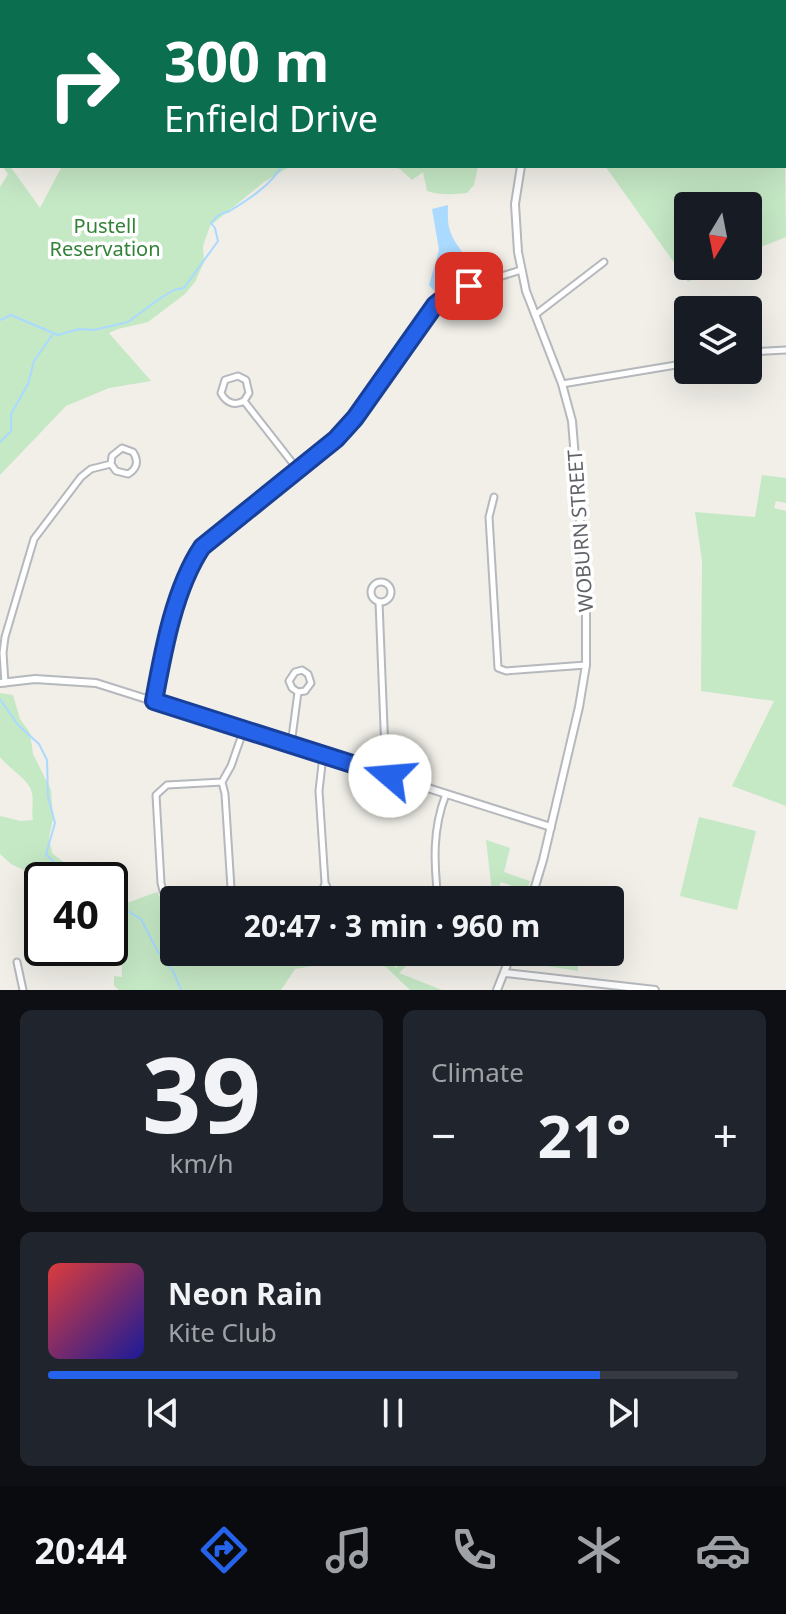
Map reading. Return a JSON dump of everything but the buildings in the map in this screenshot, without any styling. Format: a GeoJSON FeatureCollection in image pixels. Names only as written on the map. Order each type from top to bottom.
{"type":"FeatureCollection","features":[{"type":"Feature","properties":{"kind":"street","name":"WOBURN STREET"},"geometry":{"type":"LineString","coordinates":[[521,168],[515,204],[521,270],[572,421],[586,578],[586,665],[579,707],[535,886]]}},
{"type":"Feature","properties":{"kind":"street"},"geometry":{"type":"LineString","coordinates":[[534,315],[604,262]]}},
{"type":"Feature","properties":{"kind":"street"},"geometry":{"type":"LineString","coordinates":[[154,701],[170,626],[198,553],[214,536],[336,439],[355,418],[441,300],[464,287],[521,270]]}},
{"type":"Feature","properties":{"kind":"street"},"geometry":{"type":"LineString","coordinates":[[762,351],[786,350]]}},
{"type":"Feature","properties":{"kind":"street"},"geometry":{"type":"LineString","coordinates":[[562,384],[674,365]]}},
{"type":"Feature","properties":{"kind":"street"},"geometry":{"type":"LineString","coordinates":[[238,376],[246,380],[249,393],[244,401],[235,404],[226,401],[221,388],[225,380],[238,376]]}},
{"type":"Feature","properties":{"kind":"street"},"geometry":{"type":"LineString","coordinates":[[244,401],[298,470]]}},
{"type":"Feature","properties":{"kind":"street"},"geometry":{"type":"LineString","coordinates":[[122,448],[133,452],[137,460],[135,468],[128,474],[116,471],[111,464],[114,452],[122,448]]}},
{"type":"Feature","properties":{"kind":"street"},"geometry":{"type":"LineString","coordinates":[[111,464],[91,469],[81,477],[31,546],[5,637],[2,683],[35,679],[79,680],[551,827]]}},
{"type":"Feature","properties":{"kind":"street"},"geometry":{"type":"LineString","coordinates":[[494,497],[489,517],[498,668],[506,671],[586,665]]}},
{"type":"Feature","properties":{"kind":"street"},"geometry":{"type":"LineString","coordinates":[[381,582],[387,584],[391,593],[388,599],[379,602],[373,599],[371,589],[381,582]]}},
{"type":"Feature","properties":{"kind":"street"},"geometry":{"type":"LineString","coordinates":[[378,772],[385,752],[379,602]]}},
{"type":"Feature","properties":{"kind":"street"},"geometry":{"type":"LineString","coordinates":[[302,670],[308,674],[311,683],[305,691],[298,692],[289,681],[295,672],[302,670]]}},
{"type":"Feature","properties":{"kind":"street"},"geometry":{"type":"LineString","coordinates":[[291,745],[298,692]]}},
{"type":"Feature","properties":{"kind":"street"},"geometry":{"type":"LineString","coordinates":[[222,782],[167,785],[156,795],[161,883],[163,891],[170,898],[218,898],[231,888],[222,782],[244,729]]}},
{"type":"Feature","properties":{"kind":"street"},"geometry":{"type":"LineString","coordinates":[[323,755],[319,791],[327,886]]}},
{"type":"Feature","properties":{"kind":"street"},"geometry":{"type":"LineString","coordinates":[[437,886],[434,843],[438,816],[446,794]]}},
{"type":"Feature","properties":{"kind":"street"},"geometry":{"type":"LineString","coordinates":[[17,962],[23,990]]}},
{"type":"Feature","properties":{"kind":"street"},"geometry":{"type":"LineString","coordinates":[[497,990],[507,966]]}},
{"type":"Feature","properties":{"kind":"street"},"geometry":{"type":"LineString","coordinates":[[505,973],[655,990]]}},
{"type":"Feature","properties":{"kind":"green space","name":"Pustell Reservation"},"geometry":{"type":"Polygon","coordinates":[[[4,168],[11,168],[40,208],[61,168],[288,168],[264,182],[210,226],[203,246],[204,262],[195,282],[185,294],[148,322],[109,333],[151,381],[109,388],[66,406],[0,475],[0,187],[8,174],[4,168]]]}},
{"type":"Feature","properties":{"kind":"green space"},"geometry":{"type":"Polygon","coordinates":[[[396,168],[478,168],[474,185],[467,193],[447,194],[427,191],[423,172],[412,180],[396,168]]]}},
{"type":"Feature","properties":{"kind":"green space"},"geometry":{"type":"Polygon","coordinates":[[[606,168],[785,168],[786,237],[762,246],[762,192],[674,192],[674,262],[606,168]]]}},
{"type":"Feature","properties":{"kind":"green space"},"geometry":{"type":"Polygon","coordinates":[[[762,475],[786,478],[786,503],[776,501],[774,508],[786,511],[786,806],[732,786],[774,701],[701,691],[702,561],[695,512],[755,517],[762,475]]]}},
{"type":"Feature","properties":{"kind":"green space"},"geometry":{"type":"Polygon","coordinates":[[[0,693],[13,695],[20,719],[30,733],[33,754],[51,790],[53,819],[49,837],[52,853],[63,862],[24,862],[24,870],[0,854],[0,816],[21,821],[33,820],[33,796],[23,779],[0,757],[0,693]]]}},
{"type":"Feature","properties":{"kind":"green space"},"geometry":{"type":"Polygon","coordinates":[[[699,817],[756,831],[737,910],[680,896],[699,817]]]}},
{"type":"Feature","properties":{"kind":"green space"},"geometry":{"type":"Polygon","coordinates":[[[486,840],[510,848],[504,872],[530,881],[528,886],[501,882],[499,886],[491,886],[486,840]]]}},
{"type":"Feature","properties":{"kind":"green space"},"geometry":{"type":"Polygon","coordinates":[[[157,892],[160,896],[160,966],[312,966],[295,969],[281,990],[119,990],[114,986],[114,976],[122,977],[122,966],[128,966],[128,903],[157,892]]]}},
{"type":"Feature","properties":{"kind":"green space"},"geometry":{"type":"Polygon","coordinates":[[[382,966],[406,966],[399,973],[442,990],[410,990],[382,966]]]}},
{"type":"Feature","properties":{"kind":"green space"},"geometry":{"type":"Polygon","coordinates":[[[547,966],[578,966],[578,971],[547,966]]]}},
{"type":"Feature","properties":{"kind":"water"},"geometry":{"type":"Polygon","coordinates":[[[448,205],[450,231],[467,263],[466,277],[435,292],[429,285],[439,250],[432,209],[448,205]]]}},
{"type":"Feature","properties":{"kind":"waterway"},"geometry":{"type":"LineString","coordinates":[[0,320],[11,315],[58,335],[128,322],[159,299],[184,288],[218,241],[211,223],[258,192],[280,168]]}},
{"type":"Feature","properties":{"kind":"waterway"},"geometry":{"type":"LineString","coordinates":[[0,442],[11,431],[11,414],[28,384],[34,361],[53,334]]}},
{"type":"Feature","properties":{"kind":"waterway"},"geometry":{"type":"LineString","coordinates":[[0,699],[18,725],[39,744],[47,760],[48,797],[55,823],[46,854],[53,862]]}},
{"type":"Feature","properties":{"kind":"waterway"},"geometry":{"type":"LineString","coordinates":[[128,911],[141,919],[181,990]]}},
{"type":"Feature","properties":{"kind":"route"},"geometry":{"type":"LineString","coordinates":[[390,776],[154,701],[170,626],[189,572],[202,547],[336,439],[355,418],[435,305],[450,293],[469,286]]}}]}
